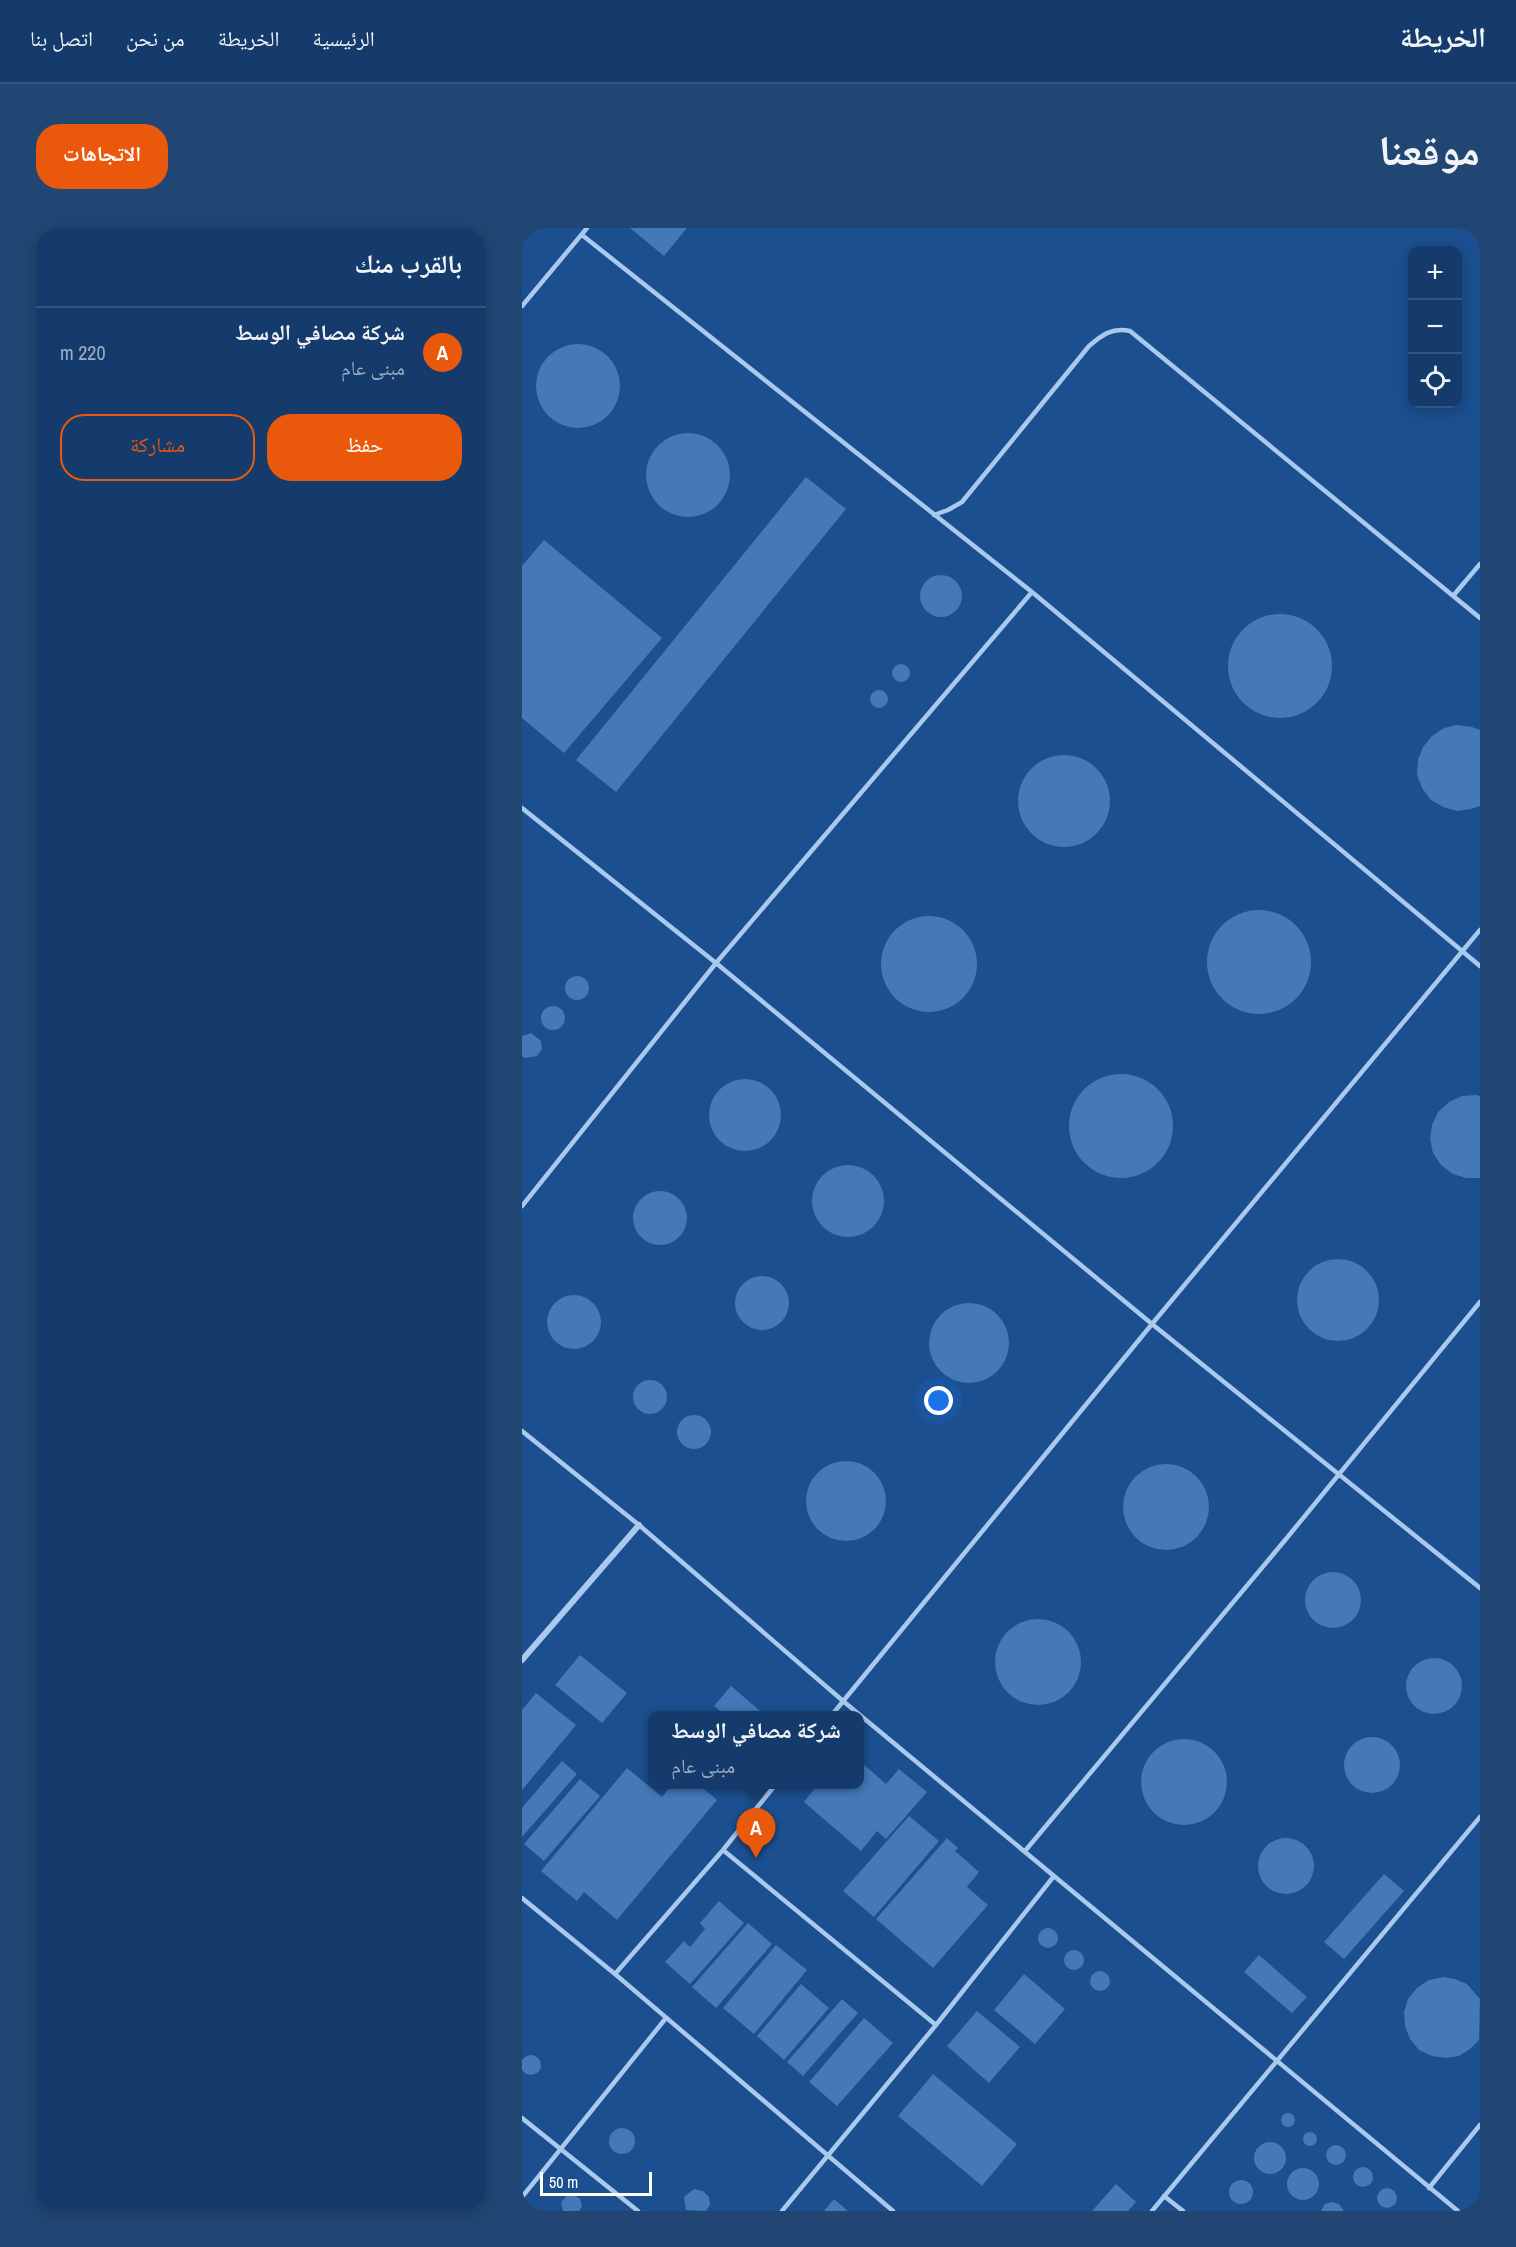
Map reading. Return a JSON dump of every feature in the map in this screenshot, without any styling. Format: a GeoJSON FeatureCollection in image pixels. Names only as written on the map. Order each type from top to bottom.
{"type":"FeatureCollection","features":[{"type":"Feature","properties":{"kind":"street"},"geometry":{"type":"LineString","coordinates":[[522,1660],[639,1525]]}},
{"type":"Feature","properties":{"kind":"lane"},"geometry":{"type":"LineString","coordinates":[[522,306],[587,228]]}},
{"type":"Feature","properties":{"kind":"lane"},"geometry":{"type":"LineString","coordinates":[[582,235],[1032,592],[1480,966]]}},
{"type":"Feature","properties":{"kind":"lane"},"geometry":{"type":"LineString","coordinates":[[934,514],[948,510],[962,502],[1089,346],[1106,332],[1120,328],[1130,331],[1480,618]]}},
{"type":"Feature","properties":{"kind":"lane"},"geometry":{"type":"LineString","coordinates":[[1453,596],[1480,564]]}},
{"type":"Feature","properties":{"kind":"lane"},"geometry":{"type":"LineString","coordinates":[[522,1206],[716,963],[1032,592]]}},
{"type":"Feature","properties":{"kind":"lane"},"geometry":{"type":"LineString","coordinates":[[522,808],[716,963],[1152,1324],[1480,1588]]}},
{"type":"Feature","properties":{"kind":"lane"},"geometry":{"type":"LineString","coordinates":[[835,1711],[1152,1324],[1480,930]]}},
{"type":"Feature","properties":{"kind":"lane"},"geometry":{"type":"LineString","coordinates":[[1025,1851],[1480,1302]]}},
{"type":"Feature","properties":{"kind":"lane"},"geometry":{"type":"LineString","coordinates":[[522,1431],[639,1525],[855,1711]]}},
{"type":"Feature","properties":{"kind":"lane"},"geometry":{"type":"LineString","coordinates":[[864,1718],[1458,2211]]}},
{"type":"Feature","properties":{"kind":"lane"},"geometry":{"type":"LineString","coordinates":[[615,1974],[773,1789]]}},
{"type":"Feature","properties":{"kind":"lane"},"geometry":{"type":"LineString","coordinates":[[1152,2211],[1480,1817]]}},
{"type":"Feature","properties":{"kind":"lane"},"geometry":{"type":"LineString","coordinates":[[723,1850],[936,2025]]}},
{"type":"Feature","properties":{"kind":"lane"},"geometry":{"type":"LineString","coordinates":[[782,2211],[936,2025],[1054,1876]]}},
{"type":"Feature","properties":{"kind":"lane"},"geometry":{"type":"LineString","coordinates":[[522,1898],[615,1974],[893,2211]]}},
{"type":"Feature","properties":{"kind":"lane"},"geometry":{"type":"LineString","coordinates":[[522,2197],[666,2018]]}},
{"type":"Feature","properties":{"kind":"lane"},"geometry":{"type":"LineString","coordinates":[[522,2118],[638,2211]]}},
{"type":"Feature","properties":{"kind":"lane"},"geometry":{"type":"LineString","coordinates":[[1429,2187],[1480,2125]]}},
{"type":"Feature","properties":{"kind":"lane"},"geometry":{"type":"LineString","coordinates":[[1164,2196],[1183,2211]]}},
{"type":"Feature","properties":{"kind":"building"},"geometry":{"type":"Polygon","coordinates":[[[630,228],[687,228],[664,256],[630,228]]]}},
{"type":"Feature","properties":{"kind":"building"},"geometry":{"type":"Polygon","coordinates":[[[570,344],[586,344],[602,351],[613,362],[620,378],[617,402],[608,416],[586,428],[570,428],[554,421],[543,410],[536,394],[536,378],[543,362],[554,351],[570,344]]]}},
{"type":"Feature","properties":{"kind":"building"},"geometry":{"type":"Polygon","coordinates":[[[680,433],[696,433],[712,440],[723,451],[730,467],[727,491],[718,505],[696,517],[680,517],[664,510],[653,499],[646,483],[646,467],[653,451],[664,440],[680,433]]]}},
{"type":"Feature","properties":{"kind":"building"},"geometry":{"type":"Polygon","coordinates":[[[806,477],[846,509],[616,792],[576,760],[806,477]]]}},
{"type":"Feature","properties":{"kind":"building"},"geometry":{"type":"Polygon","coordinates":[[[544,540],[662,638],[564,753],[522,718],[522,566],[544,540]]]}},
{"type":"Feature","properties":{"kind":"building"},"geometry":{"type":"Polygon","coordinates":[[[941,575],[956,581],[962,596],[956,611],[941,617],[926,611],[920,596],[926,581],[941,575]]]}},
{"type":"Feature","properties":{"kind":"building"},"geometry":{"type":"Polygon","coordinates":[[[1280,614],[1300,618],[1317,629],[1328,646],[1332,666],[1328,686],[1317,703],[1300,714],[1280,718],[1260,714],[1243,703],[1232,686],[1228,666],[1232,646],[1243,629],[1260,618],[1280,614]]]}},
{"type":"Feature","properties":{"kind":"building"},"geometry":{"type":"Polygon","coordinates":[[[897,664],[905,664],[910,669],[908,680],[897,682],[892,677],[892,669],[897,664]]]}},
{"type":"Feature","properties":{"kind":"building"},"geometry":{"type":"Polygon","coordinates":[[[875,690],[883,690],[888,695],[886,706],[875,708],[870,703],[870,695],[875,690]]]}},
{"type":"Feature","properties":{"kind":"building"},"geometry":{"type":"Polygon","coordinates":[[[1457,725],[1480,730],[1480,806],[1457,811],[1431,800],[1422,788],[1417,775],[1418,760],[1423,747],[1432,736],[1444,728],[1457,725]]]}},
{"type":"Feature","properties":{"kind":"building"},"geometry":{"type":"Polygon","coordinates":[[[1064,755],[1082,758],[1097,768],[1107,783],[1110,801],[1107,819],[1097,834],[1082,844],[1064,847],[1046,844],[1031,834],[1021,819],[1018,801],[1021,783],[1031,768],[1046,758],[1064,755]]]}},
{"type":"Feature","properties":{"kind":"building"},"geometry":{"type":"Polygon","coordinates":[[[1259,910],[1279,914],[1296,925],[1307,942],[1311,962],[1307,982],[1296,999],[1279,1010],[1259,1014],[1239,1010],[1222,999],[1211,982],[1207,962],[1211,942],[1222,925],[1239,914],[1259,910]]]}},
{"type":"Feature","properties":{"kind":"building"},"geometry":{"type":"Polygon","coordinates":[[[929,916],[947,920],[963,930],[973,946],[977,964],[973,982],[963,998],[947,1008],[929,1012],[911,1008],[895,998],[885,982],[881,964],[885,946],[895,930],[911,920],[929,916]]]}},
{"type":"Feature","properties":{"kind":"building"},"geometry":{"type":"Polygon","coordinates":[[[577,976],[586,979],[589,988],[586,997],[577,1000],[568,997],[565,988],[568,979],[577,976]]]}},
{"type":"Feature","properties":{"kind":"building"},"geometry":{"type":"Polygon","coordinates":[[[553,1006],[562,1009],[565,1018],[562,1027],[553,1030],[544,1027],[541,1018],[544,1009],[553,1006]]]}},
{"type":"Feature","properties":{"kind":"building"},"geometry":{"type":"Polygon","coordinates":[[[531,1033],[541,1041],[542,1049],[537,1056],[525,1058],[522,1056],[522,1036],[531,1033]]]}},
{"type":"Feature","properties":{"kind":"building"},"geometry":{"type":"Polygon","coordinates":[[[1121,1074],[1141,1078],[1158,1089],[1169,1106],[1173,1126],[1169,1146],[1158,1163],[1141,1174],[1121,1178],[1101,1174],[1084,1163],[1073,1146],[1069,1126],[1073,1106],[1084,1089],[1101,1078],[1121,1074]]]}},
{"type":"Feature","properties":{"kind":"building"},"geometry":{"type":"Polygon","coordinates":[[[745,1079],[759,1082],[771,1089],[778,1101],[781,1115],[778,1129],[771,1141],[759,1148],[745,1151],[731,1148],[719,1141],[712,1129],[709,1115],[712,1101],[719,1089],[731,1082],[745,1079]]]}},
{"type":"Feature","properties":{"kind":"building"},"geometry":{"type":"Polygon","coordinates":[[[1462,1096],[1480,1096],[1480,1178],[1466,1178],[1453,1174],[1441,1165],[1433,1153],[1430,1139],[1432,1125],[1438,1112],[1449,1102],[1462,1096]]]}},
{"type":"Feature","properties":{"kind":"building"},"geometry":{"type":"Polygon","coordinates":[[[848,1165],[868,1171],[878,1181],[884,1201],[878,1221],[868,1231],[848,1237],[828,1231],[818,1221],[812,1201],[818,1181],[828,1171],[848,1165]]]}},
{"type":"Feature","properties":{"kind":"building"},"geometry":{"type":"Polygon","coordinates":[[[660,1191],[670,1193],[679,1199],[685,1208],[687,1218],[685,1228],[679,1237],[670,1243],[660,1245],[650,1243],[641,1237],[635,1228],[633,1218],[635,1208],[641,1199],[650,1193],[660,1191]]]}},
{"type":"Feature","properties":{"kind":"building"},"geometry":{"type":"Polygon","coordinates":[[[1330,1259],[1346,1259],[1361,1266],[1372,1277],[1379,1292],[1376,1316],[1367,1329],[1346,1341],[1330,1341],[1315,1334],[1304,1323],[1297,1308],[1297,1292],[1304,1277],[1315,1266],[1330,1259]]]}},
{"type":"Feature","properties":{"kind":"building"},"geometry":{"type":"Polygon","coordinates":[[[762,1276],[772,1278],[781,1284],[787,1293],[789,1303],[787,1313],[781,1322],[772,1328],[762,1330],[752,1328],[743,1322],[737,1313],[735,1303],[737,1293],[743,1284],[752,1278],[762,1276]]]}},
{"type":"Feature","properties":{"kind":"building"},"geometry":{"type":"Polygon","coordinates":[[[574,1295],[584,1297],[593,1303],[599,1312],[601,1322],[599,1332],[593,1341],[584,1347],[574,1349],[564,1347],[555,1341],[549,1332],[547,1322],[549,1312],[555,1303],[564,1297],[574,1295]]]}},
{"type":"Feature","properties":{"kind":"building"},"geometry":{"type":"Polygon","coordinates":[[[969,1303],[984,1306],[997,1315],[1006,1328],[1009,1343],[1006,1358],[997,1371],[984,1380],[969,1383],[954,1380],[941,1371],[932,1358],[929,1343],[932,1328],[941,1315],[954,1306],[969,1303]]]}},
{"type":"Feature","properties":{"kind":"building"},"geometry":{"type":"Polygon","coordinates":[[[650,1380],[662,1385],[667,1397],[662,1409],[650,1414],[638,1409],[633,1397],[638,1385],[650,1380]]]}},
{"type":"Feature","properties":{"kind":"building"},"geometry":{"type":"Polygon","coordinates":[[[694,1415],[706,1420],[711,1432],[706,1444],[694,1449],[682,1444],[677,1432],[682,1420],[694,1415]]]}},
{"type":"Feature","properties":{"kind":"building"},"geometry":{"type":"Polygon","coordinates":[[[846,1461],[861,1464],[874,1473],[883,1486],[886,1501],[883,1516],[874,1529],[861,1538],[846,1541],[831,1538],[818,1529],[809,1516],[806,1501],[809,1486],[818,1473],[831,1464],[846,1461]]]}},
{"type":"Feature","properties":{"kind":"building"},"geometry":{"type":"Polygon","coordinates":[[[1166,1464],[1182,1468],[1196,1477],[1205,1491],[1209,1507],[1205,1523],[1196,1537],[1182,1546],[1166,1550],[1150,1546],[1136,1537],[1127,1523],[1123,1507],[1127,1491],[1136,1477],[1150,1468],[1166,1464]]]}},
{"type":"Feature","properties":{"kind":"building"},"geometry":{"type":"Polygon","coordinates":[[[1333,1572],[1344,1574],[1353,1580],[1359,1589],[1361,1600],[1359,1611],[1353,1620],[1344,1626],[1333,1628],[1322,1626],[1313,1620],[1307,1611],[1305,1600],[1307,1589],[1313,1580],[1322,1574],[1333,1572]]]}},
{"type":"Feature","properties":{"kind":"building"},"geometry":{"type":"Polygon","coordinates":[[[1038,1619],[1054,1623],[1068,1632],[1077,1646],[1081,1662],[1077,1678],[1068,1692],[1054,1701],[1038,1705],[1022,1701],[1008,1692],[999,1678],[995,1662],[999,1646],[1008,1632],[1022,1623],[1038,1619]]]}},
{"type":"Feature","properties":{"kind":"building"},"geometry":{"type":"Polygon","coordinates":[[[580,1655],[627,1693],[602,1723],[555,1685],[580,1655]]]}},
{"type":"Feature","properties":{"kind":"building"},"geometry":{"type":"Polygon","coordinates":[[[1434,1658],[1445,1660],[1454,1666],[1460,1675],[1462,1686],[1460,1697],[1454,1706],[1445,1712],[1434,1714],[1423,1712],[1414,1706],[1408,1697],[1406,1686],[1408,1675],[1414,1666],[1423,1660],[1434,1658]]]}},
{"type":"Feature","properties":{"kind":"building"},"geometry":{"type":"Polygon","coordinates":[[[731,1686],[760,1711],[720,1711],[714,1706],[731,1686]]]}},
{"type":"Feature","properties":{"kind":"building"},"geometry":{"type":"Polygon","coordinates":[[[536,1693],[576,1725],[522,1790],[522,1710],[536,1693]]]}},
{"type":"Feature","properties":{"kind":"building"},"geometry":{"type":"Polygon","coordinates":[[[1372,1737],[1383,1739],[1392,1745],[1398,1754],[1400,1765],[1398,1776],[1392,1785],[1383,1791],[1372,1793],[1361,1791],[1352,1785],[1346,1776],[1344,1765],[1346,1754],[1352,1745],[1361,1739],[1372,1737]]]}},
{"type":"Feature","properties":{"kind":"building"},"geometry":{"type":"Polygon","coordinates":[[[1184,1739],[1200,1743],[1214,1752],[1223,1766],[1227,1782],[1223,1798],[1214,1812],[1200,1821],[1184,1825],[1168,1821],[1154,1812],[1145,1798],[1141,1782],[1145,1766],[1154,1752],[1168,1743],[1184,1739]]]}},
{"type":"Feature","properties":{"kind":"building"},"geometry":{"type":"Polygon","coordinates":[[[562,1761],[577,1774],[522,1837],[522,1808],[562,1761]]]}},
{"type":"Feature","properties":{"kind":"building"},"geometry":{"type":"Polygon","coordinates":[[[864,1765],[886,1784],[899,1769],[927,1792],[886,1839],[877,1831],[861,1851],[804,1802],[814,1789],[864,1789],[864,1765]]]}},
{"type":"Feature","properties":{"kind":"building"},"geometry":{"type":"Polygon","coordinates":[[[627,1768],[648,1785],[648,1789],[652,1789],[662,1797],[669,1789],[704,1789],[717,1800],[617,1920],[584,1892],[577,1901],[541,1871],[627,1768]]]}},
{"type":"Feature","properties":{"kind":"building"},"geometry":{"type":"Polygon","coordinates":[[[580,1779],[600,1796],[544,1861],[524,1844],[580,1779]]]}},
{"type":"Feature","properties":{"kind":"building"},"geometry":{"type":"Polygon","coordinates":[[[909,1816],[939,1841],[874,1917],[843,1891],[909,1816]]]}},
{"type":"Feature","properties":{"kind":"building"},"geometry":{"type":"Polygon","coordinates":[[[947,1838],[958,1848],[955,1851],[979,1872],[967,1887],[988,1905],[933,1968],[876,1919],[947,1838]]]}},
{"type":"Feature","properties":{"kind":"building"},"geometry":{"type":"Polygon","coordinates":[[[1286,1838],[1297,1840],[1306,1846],[1312,1855],[1314,1866],[1312,1877],[1306,1886],[1297,1892],[1286,1894],[1275,1892],[1266,1886],[1260,1877],[1258,1866],[1260,1855],[1266,1846],[1275,1840],[1286,1838]]]}},
{"type":"Feature","properties":{"kind":"building"},"geometry":{"type":"Polygon","coordinates":[[[1384,1874],[1404,1891],[1344,1959],[1324,1942],[1384,1874]]]}},
{"type":"Feature","properties":{"kind":"building"},"geometry":{"type":"Polygon","coordinates":[[[719,1901],[744,1923],[690,1984],[665,1962],[684,1941],[690,1947],[705,1929],[700,1923],[719,1901]]]}},
{"type":"Feature","properties":{"kind":"building"},"geometry":{"type":"Polygon","coordinates":[[[748,1923],[772,1944],[716,2008],[692,1987],[748,1923]]]}},
{"type":"Feature","properties":{"kind":"building"},"geometry":{"type":"Polygon","coordinates":[[[1048,1928],[1055,1931],[1058,1938],[1055,1945],[1048,1948],[1041,1945],[1038,1938],[1041,1931],[1048,1928]]]}},
{"type":"Feature","properties":{"kind":"building"},"geometry":{"type":"Polygon","coordinates":[[[776,1945],[807,1970],[754,2034],[723,2008],[776,1945]]]}},
{"type":"Feature","properties":{"kind":"building"},"geometry":{"type":"Polygon","coordinates":[[[1074,1950],[1081,1953],[1084,1960],[1081,1967],[1074,1970],[1067,1967],[1064,1960],[1067,1953],[1074,1950]]]}},
{"type":"Feature","properties":{"kind":"building"},"geometry":{"type":"Polygon","coordinates":[[[1259,1955],[1307,1997],[1292,2013],[1244,1972],[1259,1955]]]}},
{"type":"Feature","properties":{"kind":"building"},"geometry":{"type":"Polygon","coordinates":[[[1100,1971],[1107,1974],[1110,1981],[1107,1988],[1100,1991],[1093,1988],[1090,1981],[1093,1974],[1100,1971]]]}},
{"type":"Feature","properties":{"kind":"building"},"geometry":{"type":"Polygon","coordinates":[[[1024,1974],[1065,2009],[1035,2044],[994,2010],[1024,1974]]]}},
{"type":"Feature","properties":{"kind":"building"},"geometry":{"type":"Polygon","coordinates":[[[1443,1977],[1467,1984],[1480,1999],[1479,2040],[1459,2056],[1446,2058],[1432,2056],[1419,2050],[1410,2039],[1405,2026],[1404,2012],[1408,1999],[1417,1988],[1429,1980],[1443,1977]]]}},
{"type":"Feature","properties":{"kind":"building"},"geometry":{"type":"Polygon","coordinates":[[[801,1984],[829,2008],[784,2060],[757,2036],[801,1984]]]}},
{"type":"Feature","properties":{"kind":"building"},"geometry":{"type":"Polygon","coordinates":[[[842,1999],[858,2013],[803,2076],[787,2062],[842,1999]]]}},
{"type":"Feature","properties":{"kind":"building"},"geometry":{"type":"Polygon","coordinates":[[[977,2011],[1020,2047],[989,2083],[947,2046],[977,2011]]]}},
{"type":"Feature","properties":{"kind":"building"},"geometry":{"type":"Polygon","coordinates":[[[864,2018],[893,2043],[837,2106],[809,2082],[864,2018]]]}},
{"type":"Feature","properties":{"kind":"building"},"geometry":{"type":"Polygon","coordinates":[[[531,2055],[538,2058],[541,2065],[538,2072],[531,2075],[524,2072],[521,2065],[524,2058],[531,2055]]]}},
{"type":"Feature","properties":{"kind":"building"},"geometry":{"type":"Polygon","coordinates":[[[933,2074],[1017,2144],[982,2186],[898,2116],[933,2074]]]}},
{"type":"Feature","properties":{"kind":"building"},"geometry":{"type":"Polygon","coordinates":[[[1288,2113],[1293,2115],[1295,2120],[1293,2125],[1288,2127],[1283,2125],[1281,2120],[1283,2115],[1288,2113]]]}},
{"type":"Feature","properties":{"kind":"building"},"geometry":{"type":"Polygon","coordinates":[[[622,2128],[631,2132],[635,2141],[631,2150],[622,2154],[613,2150],[609,2141],[613,2132],[622,2128]]]}},
{"type":"Feature","properties":{"kind":"building"},"geometry":{"type":"Polygon","coordinates":[[[1310,2132],[1315,2134],[1317,2139],[1315,2144],[1310,2146],[1305,2144],[1303,2139],[1305,2134],[1310,2132]]]}},
{"type":"Feature","properties":{"kind":"building"},"geometry":{"type":"Polygon","coordinates":[[[1270,2142],[1281,2147],[1286,2158],[1281,2169],[1270,2174],[1259,2169],[1254,2158],[1259,2147],[1270,2142]]]}},
{"type":"Feature","properties":{"kind":"building"},"geometry":{"type":"Polygon","coordinates":[[[1332,2145],[1340,2145],[1346,2151],[1346,2159],[1340,2165],[1332,2165],[1326,2159],[1326,2151],[1332,2145]]]}},
{"type":"Feature","properties":{"kind":"building"},"geometry":{"type":"Polygon","coordinates":[[[1359,2167],[1367,2167],[1373,2173],[1373,2181],[1367,2187],[1359,2187],[1353,2181],[1353,2173],[1359,2167]]]}},
{"type":"Feature","properties":{"kind":"building"},"geometry":{"type":"Polygon","coordinates":[[[1303,2168],[1314,2173],[1319,2184],[1314,2195],[1303,2200],[1292,2195],[1287,2184],[1292,2173],[1303,2168]]]}},
{"type":"Feature","properties":{"kind":"building"},"geometry":{"type":"Polygon","coordinates":[[[1241,2180],[1249,2184],[1253,2192],[1249,2200],[1241,2204],[1233,2200],[1229,2192],[1233,2184],[1241,2180]]]}},
{"type":"Feature","properties":{"kind":"building"},"geometry":{"type":"Polygon","coordinates":[[[1116,2184],[1136,2202],[1128,2211],[1092,2211],[1116,2184]]]}},
{"type":"Feature","properties":{"kind":"building"},"geometry":{"type":"Polygon","coordinates":[[[1383,2188],[1391,2188],[1397,2194],[1397,2202],[1391,2208],[1383,2208],[1377,2202],[1377,2194],[1383,2188]]]}},
{"type":"Feature","properties":{"kind":"building"},"geometry":{"type":"Polygon","coordinates":[[[694,2189],[703,2191],[709,2197],[710,2205],[706,2211],[686,2210],[684,2197],[694,2189]]]}},
{"type":"Feature","properties":{"kind":"building"},"geometry":{"type":"Polygon","coordinates":[[[567,2195],[574,2195],[580,2199],[582,2206],[579,2211],[563,2211],[561,2203],[567,2195]]]}},
{"type":"Feature","properties":{"kind":"building"},"geometry":{"type":"Polygon","coordinates":[[[834,2199],[848,2211],[824,2211],[834,2199]]]}},
{"type":"Feature","properties":{"kind":"building"},"geometry":{"type":"Polygon","coordinates":[[[1332,2202],[1339,2204],[1344,2211],[1321,2211],[1325,2204],[1332,2202]]]}},
{"type":"Feature","properties":{"kind":"place","name":"شركة مصافي الوسط"},"geometry":{"type":"Point","coordinates":[756,1858]}}]}
